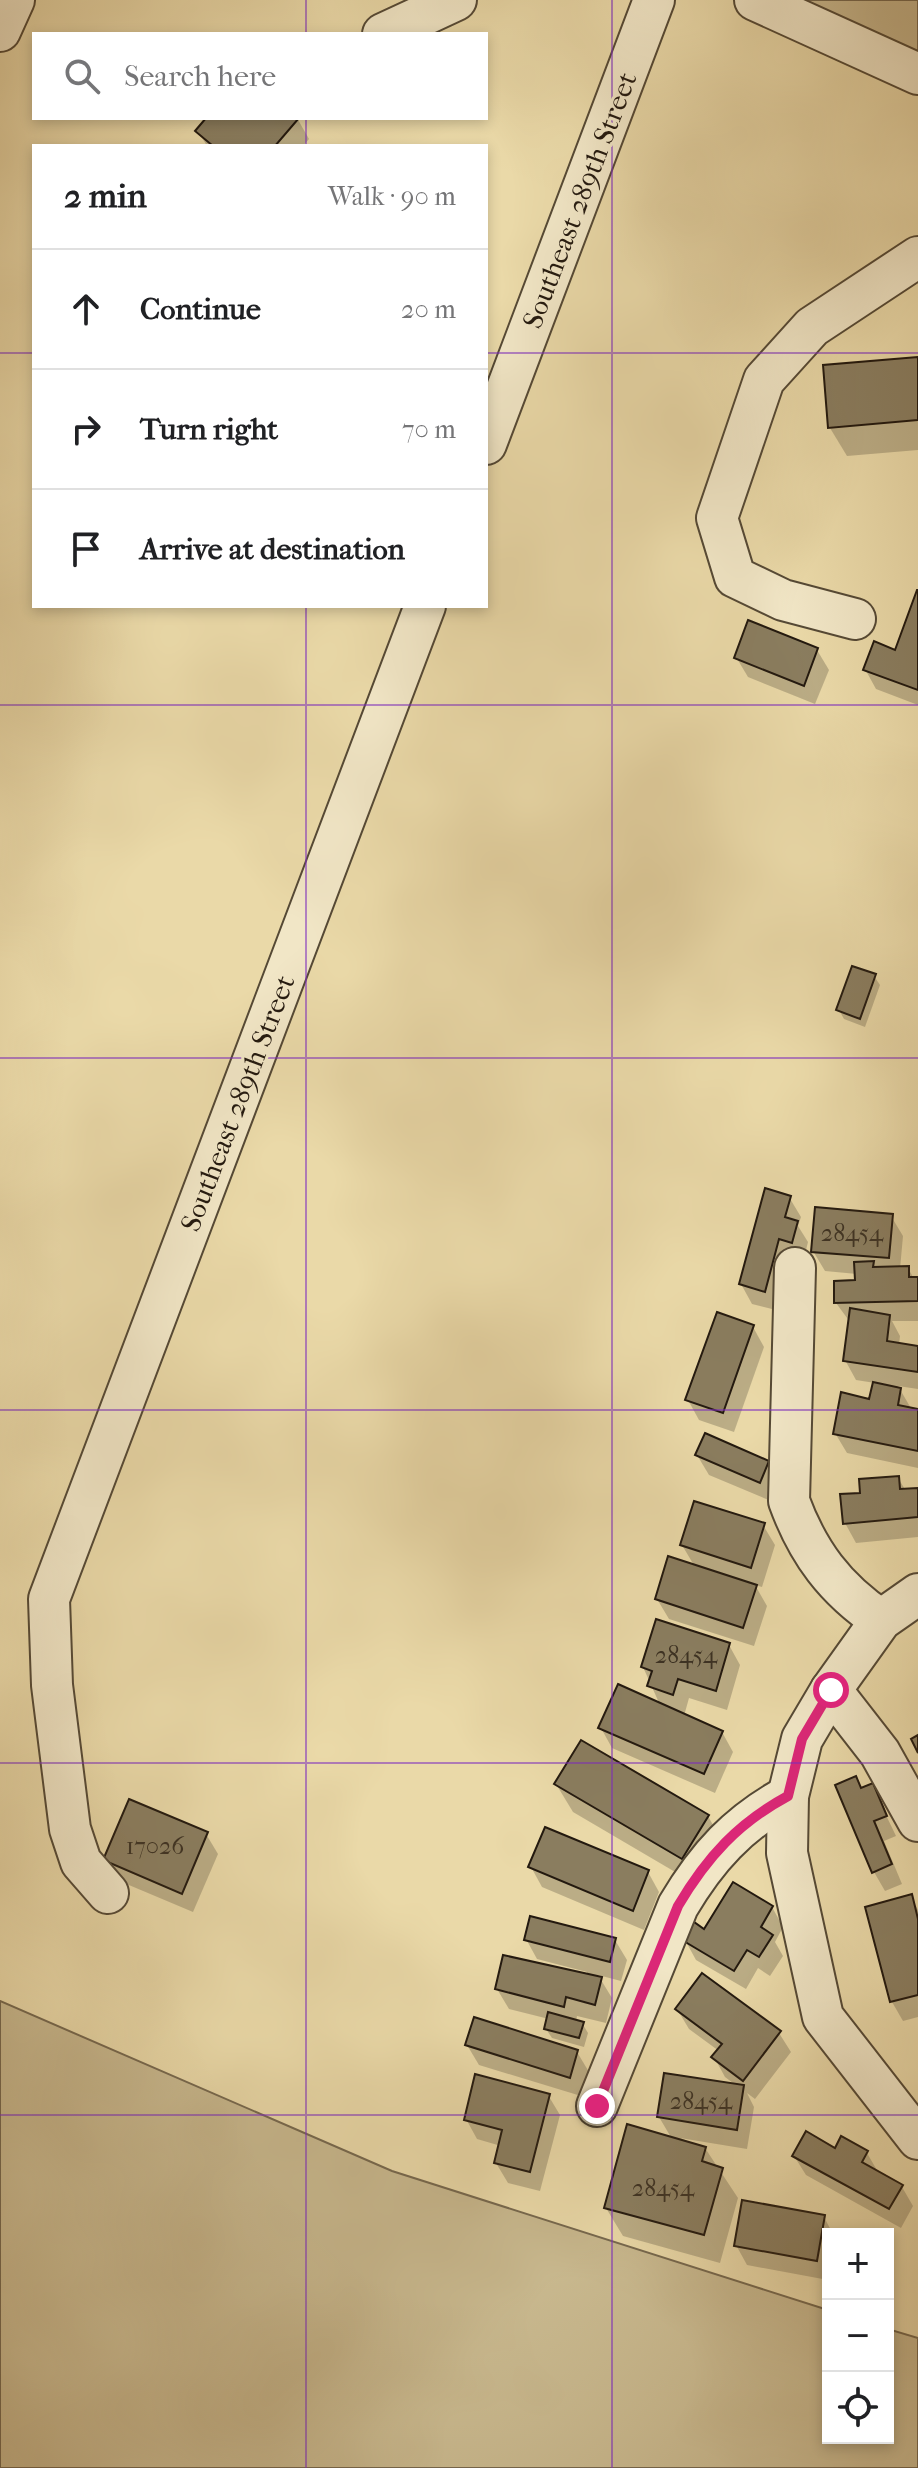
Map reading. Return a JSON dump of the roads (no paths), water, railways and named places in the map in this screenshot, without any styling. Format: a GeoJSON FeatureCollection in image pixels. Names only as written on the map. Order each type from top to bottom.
{"type":"FeatureCollection","features":[{"type":"Feature","properties":{"kind":"street"},"geometry":{"type":"LineString","coordinates":[[0,31],[14,0]]}},
{"type":"Feature","properties":{"kind":"street"},"geometry":{"type":"LineString","coordinates":[[387,32],[456,0]]}},
{"type":"Feature","properties":{"kind":"street","name":"Southeast 289th Street"},"geometry":{"type":"LineString","coordinates":[[488,439],[654,0]]}},
{"type":"Feature","properties":{"kind":"street"},"geometry":{"type":"LineString","coordinates":[[755,0],[918,74]]}},
{"type":"Feature","properties":{"kind":"street"},"geometry":{"type":"LineString","coordinates":[[855,619],[783,600],[735,577],[717,518],[764,380],[812,327],[918,257]]}},
{"type":"Feature","properties":{"kind":"street","name":"Southeast 289th Street"},"geometry":{"type":"LineString","coordinates":[[108,1893],[81,1862],[70,1829],[52,1685],[49,1599],[424,608]]}},
{"type":"Feature","properties":{"kind":"street"},"geometry":{"type":"LineString","coordinates":[[795,1268],[789,1501],[800,1532],[817,1561],[857,1604],[881,1620]]}},
{"type":"Feature","properties":{"kind":"street"},"geometry":{"type":"LineString","coordinates":[[918,1594],[881,1620],[831,1690],[802,1739],[788,1796],[787,1853],[823,2017],[918,2139]]}},
{"type":"Feature","properties":{"kind":"street"},"geometry":{"type":"LineString","coordinates":[[831,1690],[880,1753],[918,1821]]}},
{"type":"Feature","properties":{"kind":"street"},"geometry":{"type":"LineString","coordinates":[[597,2106],[678,1906],[694,1879],[731,1834],[753,1815],[788,1796]]}}]}
